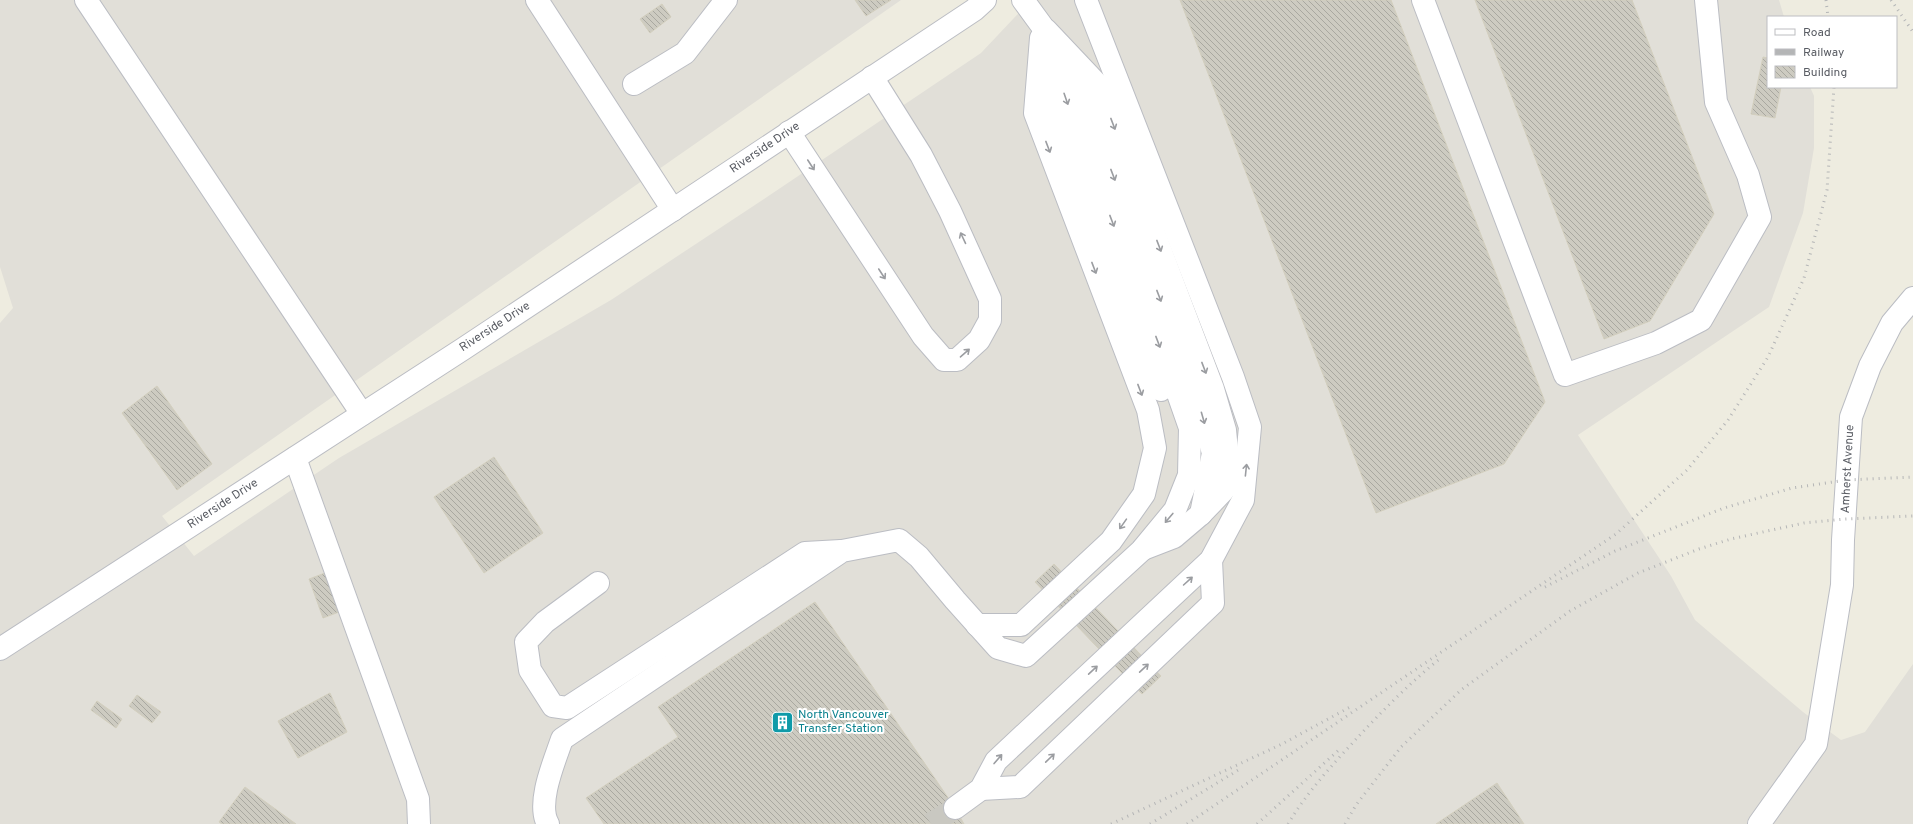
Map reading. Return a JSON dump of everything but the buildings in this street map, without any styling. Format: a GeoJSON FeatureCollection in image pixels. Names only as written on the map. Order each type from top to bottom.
{"type":"FeatureCollection","features":[{"type":"Feature","properties":{"kind":"street"},"geometry":{"type":"LineString","coordinates":[[86,0],[362,414]]}},
{"type":"Feature","properties":{"kind":"street"},"geometry":{"type":"LineString","coordinates":[[537,0],[673,210]]}},
{"type":"Feature","properties":{"kind":"street"},"geometry":{"type":"LineString","coordinates":[[634,84],[685,53],[726,0]]}},
{"type":"Feature","properties":{"kind":"street","name":"Riverside Drive"},"geometry":{"type":"LineString","coordinates":[[0,649],[673,210],[974,10],[985,0]]}},
{"type":"Feature","properties":{"kind":"street"},"geometry":{"type":"LineString","coordinates":[[1023,0],[1042,26],[1081,92],[1194,385],[1213,453],[1201,514],[1174,538],[1142,550]]}},
{"type":"Feature","properties":{"kind":"street"},"geometry":{"type":"LineString","coordinates":[[955,808],[981,789],[996,761],[1211,560],[1243,500],[1250,427],[1233,377],[1086,0]]}},
{"type":"Feature","properties":{"kind":"street"},"geometry":{"type":"LineString","coordinates":[[1423,0],[1565,375],[1656,343],[1701,320],[1760,217],[1748,175],[1716,102],[1706,0]]}},
{"type":"Feature","properties":{"kind":"street"},"geometry":{"type":"LineString","coordinates":[[598,583],[545,622],[526,642],[530,670],[553,706],[567,708],[805,553],[842,551],[898,540],[919,557],[998,648],[1026,656],[1142,550],[1175,510],[1189,475],[1190,428],[1066,100],[1042,26]]}},
{"type":"Feature","properties":{"kind":"street"},"geometry":{"type":"LineString","coordinates":[[977,625],[1021,625],[1111,541],[1144,494],[1154,448],[1148,410],[1035,113],[1042,26]]}},
{"type":"Feature","properties":{"kind":"street"},"geometry":{"type":"LineString","coordinates":[[789,132],[923,336],[944,360],[957,360],[979,340],[990,320],[990,299],[950,211],[921,155],[872,77]]}},
{"type":"Feature","properties":{"kind":"street","name":"Amherst Avenue"},"geometry":{"type":"LineString","coordinates":[[1759,824],[1816,744],[1842,585],[1843,540],[1851,417],[1870,366],[1892,323],[1913,298]]}},
{"type":"Feature","properties":{"kind":"street"},"geometry":{"type":"LineString","coordinates":[[295,458],[418,798],[420,824]]}},
{"type":"Feature","properties":{"kind":"street"},"geometry":{"type":"LineString","coordinates":[[548,824],[545,819],[545,791],[562,739],[842,551]]}},
{"type":"Feature","properties":{"kind":"street"},"geometry":{"type":"LineString","coordinates":[[981,789],[1020,787],[1213,603],[1211,560]]}},
{"type":"Feature","properties":{"kind":"shaded area"},"geometry":{"type":"Polygon","coordinates":[[[0,0],[901,0],[162,516],[194,556],[339,458],[611,300],[764,199],[981,53],[1031,0],[1779,0],[1784,16],[1767,16],[1767,88],[1810,88],[1814,96],[1814,148],[1803,213],[1769,307],[1578,435],[1671,576],[1695,620],[1803,712],[1841,740],[1865,732],[1913,664],[1913,824],[0,824],[0,323],[13,308],[0,267],[0,0]]]}},
{"type":"Feature","properties":{"kind":"tunnel"},"geometry":{"type":"LineString","coordinates":[[931,824],[955,808]]}},
{"type":"Feature","properties":{"kind":"railway"},"geometry":{"type":"LineString","coordinates":[[1826,0],[1828,16]]}},
{"type":"Feature","properties":{"kind":"railway"},"geometry":{"type":"LineString","coordinates":[[1891,0],[1913,32]]}},
{"type":"Feature","properties":{"kind":"railway"},"geometry":{"type":"LineString","coordinates":[[1187,824],[1616,534],[1687,470],[1728,420],[1768,357],[1804,278],[1827,190],[1834,88]]}},
{"type":"Feature","properties":{"kind":"railway"},"geometry":{"type":"LineString","coordinates":[[1545,587],[1615,551],[1724,508],[1792,488],[1847,480],[1913,477]]}},
{"type":"Feature","properties":{"kind":"railway"},"geometry":{"type":"LineString","coordinates":[[1345,824],[1356,805],[1401,747],[1461,690],[1570,611],[1638,573],[1699,549],[1731,539],[1804,523],[1845,519],[1913,516]]}},
{"type":"Feature","properties":{"kind":"railway"},"geometry":{"type":"LineString","coordinates":[[1288,824],[1312,789],[1350,746],[1399,695],[1442,657]]}},
{"type":"Feature","properties":{"kind":"railway"},"geometry":{"type":"LineString","coordinates":[[1111,824],[1282,744],[1352,706]]}},
{"type":"Feature","properties":{"kind":"railway"},"geometry":{"type":"LineString","coordinates":[[1257,824],[1341,748]]}},
{"type":"Feature","properties":{"kind":"railway"},"geometry":{"type":"LineString","coordinates":[[1150,824],[1240,769]]}},
{"type":"Feature","properties":{"kind":"place","name":"North Vancouver Transfer Station"},"geometry":{"type":"Point","coordinates":[782,722]}}]}
